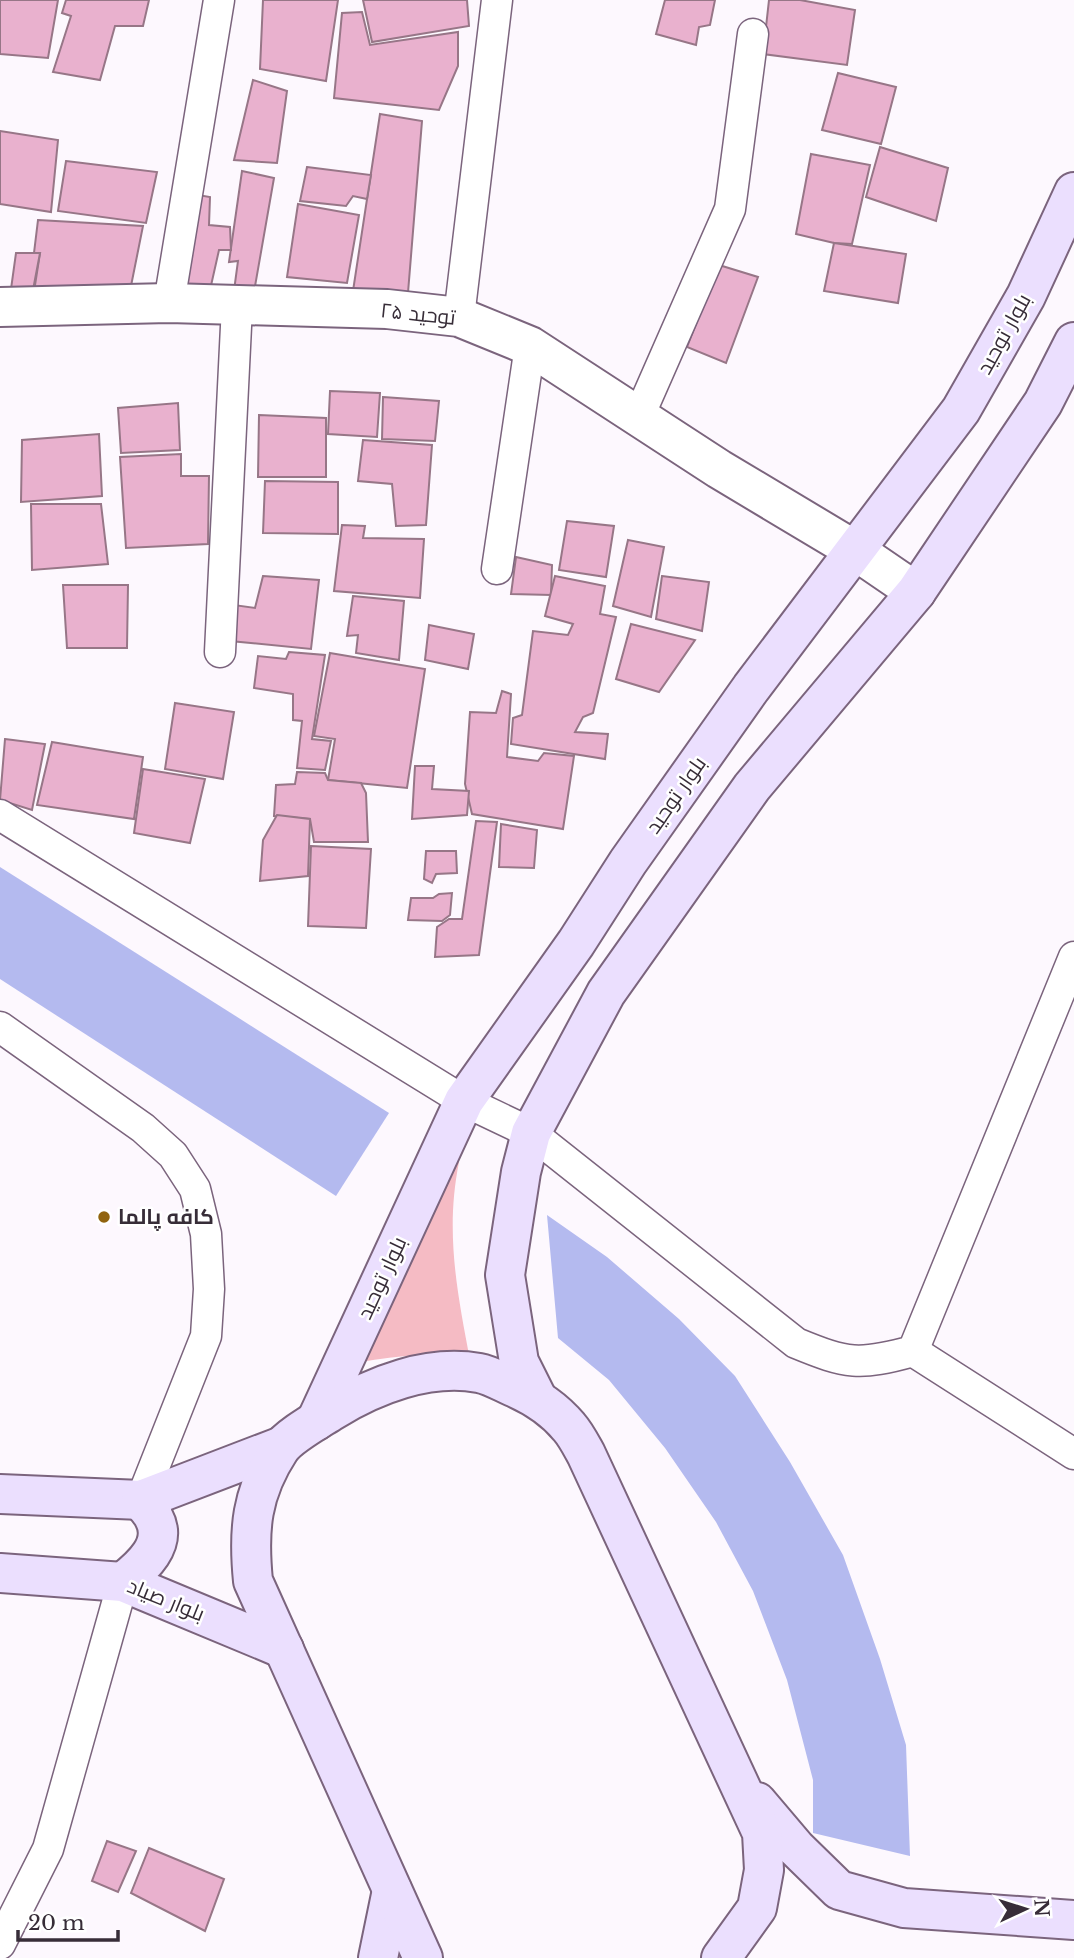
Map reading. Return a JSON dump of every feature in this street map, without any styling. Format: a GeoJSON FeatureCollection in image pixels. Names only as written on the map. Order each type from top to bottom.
{"type":"FeatureCollection","features":[{"type":"Feature","properties":{"kind":"main road","name":"بلوار توحید"},"geometry":{"type":"LineString","coordinates":[[316,1421],[464,1101],[751,688],[961,410],[1026,296],[1074,192]]}},
{"type":"Feature","properties":{"kind":"main road"},"geometry":{"type":"LineString","coordinates":[[721,1958],[757,1908],[765,1870],[762,1833],[586,1454],[568,1426],[536,1396],[519,1362],[505,1275],[521,1172],[531,1133],[606,993],[752,787],[916,592],[1043,403],[1074,342]]}},
{"type":"Feature","properties":{"kind":"main road"},"geometry":{"type":"LineString","coordinates":[[0,1494],[141,1500],[282,1446],[352,1399],[382,1385],[432,1373],[481,1373],[536,1396]]}},
{"type":"Feature","properties":{"kind":"main road"},"geometry":{"type":"LineString","coordinates":[[282,1446],[261,1482],[251,1514],[253,1581],[423,1958]]}},
{"type":"Feature","properties":{"kind":"main road"},"geometry":{"type":"LineString","coordinates":[[123,1582],[144,1565],[157,1544],[155,1520],[141,1500]]}},
{"type":"Feature","properties":{"kind":"main road","name":"بلوار صیاد"},"geometry":{"type":"LineString","coordinates":[[0,1573],[123,1582],[284,1648]]}},
{"type":"Feature","properties":{"kind":"main road"},"geometry":{"type":"LineString","coordinates":[[735,1775],[796,1849],[839,1890],[904,1908],[1074,1920]]}},
{"type":"Feature","properties":{"kind":"main road"},"geometry":{"type":"LineString","coordinates":[[377,1958],[393,1890]]}},
{"type":"Feature","properties":{"kind":"street"},"geometry":{"type":"LineString","coordinates":[[169,303],[219,0]]}},
{"type":"Feature","properties":{"kind":"street"},"geometry":{"type":"LineString","coordinates":[[459,317],[497,0]]}},
{"type":"Feature","properties":{"kind":"street"},"geometry":{"type":"LineString","coordinates":[[639,416],[730,209],[753,34]]}},
{"type":"Feature","properties":{"kind":"street","name":"توحید ۲۵"},"geometry":{"type":"LineString","coordinates":[[0,307],[169,303],[387,309],[459,317],[530,346],[719,469],[856,551],[916,592]]}},
{"type":"Feature","properties":{"kind":"street"},"geometry":{"type":"LineString","coordinates":[[220,652],[237,306]]}},
{"type":"Feature","properties":{"kind":"street"},"geometry":{"type":"LineString","coordinates":[[497,569],[530,346]]}},
{"type":"Feature","properties":{"kind":"street"},"geometry":{"type":"LineString","coordinates":[[0,815],[464,1101],[531,1133],[796,1343],[824,1355],[854,1362],[878,1361],[913,1351],[1074,1454]]}},
{"type":"Feature","properties":{"kind":"street"},"geometry":{"type":"LineString","coordinates":[[913,1351],[1068,989],[1074,957]]}},
{"type":"Feature","properties":{"kind":"street"},"geometry":{"type":"LineString","coordinates":[[0,1027],[143,1128],[173,1155],[195,1189],[206,1234],[209,1289],[206,1336],[141,1500]]}},
{"type":"Feature","properties":{"kind":"street"},"geometry":{"type":"LineString","coordinates":[[0,1944],[48,1849],[123,1582]]}},
{"type":"Feature","properties":{"kind":"shaded area"},"geometry":{"type":"Polygon","coordinates":[[[457,1160],[459,1162],[453,1213],[454,1261],[470,1360],[418,1356],[367,1361],[364,1357],[457,1160]]]}},
{"type":"Feature","properties":{"kind":"water"},"geometry":{"type":"Polygon","coordinates":[[[0,867],[389,1113],[336,1196],[0,979],[0,867]]]}},
{"type":"Feature","properties":{"kind":"water"},"geometry":{"type":"Polygon","coordinates":[[[547,1215],[607,1257],[679,1319],[735,1376],[790,1462],[843,1555],[880,1659],[906,1745],[910,1856],[813,1833],[813,1780],[787,1680],[753,1591],[716,1522],[665,1448],[609,1380],[558,1338],[547,1215]]]}},
{"type":"Feature","properties":{"kind":"building"},"geometry":{"type":"Polygon","coordinates":[[[0,0],[58,0],[48,58],[0,54],[0,0]]]}},
{"type":"Feature","properties":{"kind":"building"},"geometry":{"type":"Polygon","coordinates":[[[66,0],[149,0],[143,26],[115,26],[100,80],[53,72],[71,16],[62,13],[66,0]]]}},
{"type":"Feature","properties":{"kind":"building"},"geometry":{"type":"Polygon","coordinates":[[[263,0],[338,0],[326,81],[260,69],[263,0]]]}},
{"type":"Feature","properties":{"kind":"building"},"geometry":{"type":"Polygon","coordinates":[[[363,0],[467,0],[469,26],[372,42],[363,0]]]}},
{"type":"Feature","properties":{"kind":"building"},"geometry":{"type":"Polygon","coordinates":[[[665,0],[715,0],[710,25],[699,27],[696,45],[656,34],[665,0]]]}},
{"type":"Feature","properties":{"kind":"building"},"geometry":{"type":"Polygon","coordinates":[[[769,0],[800,0],[855,10],[847,65],[763,54],[769,0]]]}},
{"type":"Feature","properties":{"kind":"building"},"geometry":{"type":"Polygon","coordinates":[[[362,12],[370,45],[458,32],[458,66],[439,110],[334,98],[342,13],[362,12]]]}},
{"type":"Feature","properties":{"kind":"building"},"geometry":{"type":"Polygon","coordinates":[[[838,73],[896,87],[881,144],[822,130],[838,73]]]}},
{"type":"Feature","properties":{"kind":"building"},"geometry":{"type":"Polygon","coordinates":[[[253,80],[287,91],[277,163],[234,160],[253,80]]]}},
{"type":"Feature","properties":{"kind":"building"},"geometry":{"type":"Polygon","coordinates":[[[380,114],[422,121],[407,305],[351,304],[380,114]]]}},
{"type":"Feature","properties":{"kind":"building"},"geometry":{"type":"Polygon","coordinates":[[[0,131],[58,140],[51,212],[0,204],[0,131]]]}},
{"type":"Feature","properties":{"kind":"building"},"geometry":{"type":"Polygon","coordinates":[[[880,147],[948,168],[936,221],[866,197],[880,147]]]}},
{"type":"Feature","properties":{"kind":"building"},"geometry":{"type":"Polygon","coordinates":[[[811,154],[870,165],[852,244],[834,243],[796,234],[811,154]]]}},
{"type":"Feature","properties":{"kind":"building"},"geometry":{"type":"Polygon","coordinates":[[[66,161],[157,172],[146,223],[58,211],[66,161]]]}},
{"type":"Feature","properties":{"kind":"building"},"geometry":{"type":"Polygon","coordinates":[[[307,167],[371,175],[367,199],[353,196],[346,206],[300,201],[307,167]]]}},
{"type":"Feature","properties":{"kind":"building"},"geometry":{"type":"Polygon","coordinates":[[[242,171],[274,178],[254,292],[233,298],[238,261],[229,262],[242,171]]]}},
{"type":"Feature","properties":{"kind":"building"},"geometry":{"type":"Polygon","coordinates":[[[192,194],[210,197],[209,225],[230,227],[231,250],[219,250],[208,299],[174,298],[192,194]]]}},
{"type":"Feature","properties":{"kind":"building"},"geometry":{"type":"Polygon","coordinates":[[[298,204],[359,215],[347,283],[287,277],[298,204]]]}},
{"type":"Feature","properties":{"kind":"building"},"geometry":{"type":"Polygon","coordinates":[[[38,220],[143,226],[129,296],[33,298],[40,253],[34,253],[38,220]]]}},
{"type":"Feature","properties":{"kind":"building"},"geometry":{"type":"Polygon","coordinates":[[[834,243],[906,254],[898,303],[824,291],[834,243]]]}},
{"type":"Feature","properties":{"kind":"building"},"geometry":{"type":"Polygon","coordinates":[[[16,253],[40,253],[33,290],[11,289],[16,253]]]}},
{"type":"Feature","properties":{"kind":"building"},"geometry":{"type":"Polygon","coordinates":[[[719,265],[758,277],[726,363],[687,347],[719,265]]]}},
{"type":"Feature","properties":{"kind":"building"},"geometry":{"type":"Polygon","coordinates":[[[330,391],[380,393],[377,437],[328,434],[330,391]]]}},
{"type":"Feature","properties":{"kind":"building"},"geometry":{"type":"Polygon","coordinates":[[[383,397],[439,401],[435,441],[382,439],[383,397]]]}},
{"type":"Feature","properties":{"kind":"building"},"geometry":{"type":"Polygon","coordinates":[[[178,403],[180,450],[121,453],[118,408],[178,403]]]}},
{"type":"Feature","properties":{"kind":"building"},"geometry":{"type":"Polygon","coordinates":[[[259,415],[326,418],[326,477],[258,477],[259,415]]]}},
{"type":"Feature","properties":{"kind":"building"},"geometry":{"type":"Polygon","coordinates":[[[99,434],[102,496],[21,502],[22,440],[99,434]]]}},
{"type":"Feature","properties":{"kind":"building"},"geometry":{"type":"Polygon","coordinates":[[[363,440],[432,445],[426,525],[396,526],[392,484],[358,481],[363,440]]]}},
{"type":"Feature","properties":{"kind":"building"},"geometry":{"type":"Polygon","coordinates":[[[181,454],[181,476],[209,476],[208,544],[126,548],[120,457],[181,454]]]}},
{"type":"Feature","properties":{"kind":"building"},"geometry":{"type":"Polygon","coordinates":[[[265,481],[338,482],[338,534],[263,533],[265,481]]]}},
{"type":"Feature","properties":{"kind":"building"},"geometry":{"type":"Polygon","coordinates":[[[31,504],[101,504],[108,564],[32,570],[31,504]]]}},
{"type":"Feature","properties":{"kind":"building"},"geometry":{"type":"Polygon","coordinates":[[[567,521],[614,526],[606,577],[559,570],[567,521]]]}},
{"type":"Feature","properties":{"kind":"building"},"geometry":{"type":"Polygon","coordinates":[[[342,525],[365,526],[363,538],[424,539],[420,598],[334,591],[342,525]]]}},
{"type":"Feature","properties":{"kind":"building"},"geometry":{"type":"Polygon","coordinates":[[[628,540],[664,547],[651,617],[613,606],[628,540]]]}},
{"type":"Feature","properties":{"kind":"building"},"geometry":{"type":"Polygon","coordinates":[[[516,557],[552,565],[551,595],[511,594],[516,557]]]}},
{"type":"Feature","properties":{"kind":"building"},"geometry":{"type":"Polygon","coordinates":[[[263,576],[319,580],[311,649],[220,640],[227,604],[255,608],[263,576]]]}},
{"type":"Feature","properties":{"kind":"building"},"geometry":{"type":"Polygon","coordinates":[[[555,576],[605,586],[600,614],[616,617],[593,713],[583,717],[575,732],[608,734],[605,759],[511,744],[513,718],[522,715],[533,631],[568,635],[573,624],[545,616],[555,576]]]}},
{"type":"Feature","properties":{"kind":"building"},"geometry":{"type":"Polygon","coordinates":[[[662,576],[709,582],[702,631],[656,619],[662,576]]]}},
{"type":"Feature","properties":{"kind":"building"},"geometry":{"type":"Polygon","coordinates":[[[63,585],[128,585],[127,648],[67,648],[63,585]]]}},
{"type":"Feature","properties":{"kind":"building"},"geometry":{"type":"Polygon","coordinates":[[[353,596],[404,601],[399,660],[356,653],[358,635],[347,636],[353,596]]]}},
{"type":"Feature","properties":{"kind":"building"},"geometry":{"type":"Polygon","coordinates":[[[631,624],[695,640],[659,692],[616,679],[631,624]]]}},
{"type":"Feature","properties":{"kind":"building"},"geometry":{"type":"Polygon","coordinates":[[[429,625],[474,634],[468,669],[425,660],[429,625]]]}},
{"type":"Feature","properties":{"kind":"building"},"geometry":{"type":"Polygon","coordinates":[[[289,652],[325,655],[312,739],[331,741],[325,770],[297,768],[302,721],[293,720],[293,694],[254,688],[258,656],[286,659],[289,652]]]}},
{"type":"Feature","properties":{"kind":"building"},"geometry":{"type":"Polygon","coordinates":[[[330,653],[425,669],[407,788],[328,780],[335,739],[314,736],[330,653]]]}},
{"type":"Feature","properties":{"kind":"building"},"geometry":{"type":"Polygon","coordinates":[[[502,691],[511,694],[507,757],[538,761],[544,753],[574,756],[563,829],[472,814],[465,784],[470,712],[496,713],[502,691]]]}},
{"type":"Feature","properties":{"kind":"building"},"geometry":{"type":"Polygon","coordinates":[[[175,703],[234,712],[223,779],[165,769],[175,703]]]}},
{"type":"Feature","properties":{"kind":"building"},"geometry":{"type":"Polygon","coordinates":[[[5,739],[45,744],[32,810],[0,800],[5,739]]]}},
{"type":"Feature","properties":{"kind":"building"},"geometry":{"type":"Polygon","coordinates":[[[52,742],[143,757],[134,819],[37,805],[52,742]]]}},
{"type":"Feature","properties":{"kind":"building"},"geometry":{"type":"Polygon","coordinates":[[[415,766],[434,766],[432,789],[469,791],[467,815],[412,819],[415,766]]]}},
{"type":"Feature","properties":{"kind":"building"},"geometry":{"type":"Polygon","coordinates":[[[143,769],[205,779],[190,843],[134,833],[143,769]]]}},
{"type":"Feature","properties":{"kind":"building"},"geometry":{"type":"Polygon","coordinates":[[[297,772],[325,773],[328,780],[361,783],[366,793],[368,842],[314,842],[310,819],[274,816],[276,785],[295,784],[297,772]]]}},
{"type":"Feature","properties":{"kind":"building"},"geometry":{"type":"Polygon","coordinates":[[[277,815],[310,819],[308,876],[260,881],[263,840],[277,815]]]}},
{"type":"Feature","properties":{"kind":"building"},"geometry":{"type":"Polygon","coordinates":[[[476,821],[497,822],[479,955],[435,957],[437,927],[449,919],[462,919],[476,821]]]}},
{"type":"Feature","properties":{"kind":"building"},"geometry":{"type":"Polygon","coordinates":[[[501,824],[537,830],[534,868],[499,867],[501,824]]]}},
{"type":"Feature","properties":{"kind":"building"},"geometry":{"type":"Polygon","coordinates":[[[311,846],[371,849],[366,928],[308,926],[311,846]]]}},
{"type":"Feature","properties":{"kind":"building"},"geometry":{"type":"Polygon","coordinates":[[[426,851],[456,851],[457,873],[436,874],[432,883],[424,879],[426,851]]]}},
{"type":"Feature","properties":{"kind":"building"},"geometry":{"type":"Polygon","coordinates":[[[452,893],[450,915],[442,921],[408,920],[411,898],[433,898],[439,894],[452,893]]]}},
{"type":"Feature","properties":{"kind":"building"},"geometry":{"type":"Polygon","coordinates":[[[107,1841],[136,1851],[118,1892],[92,1881],[107,1841]]]}},
{"type":"Feature","properties":{"kind":"building"},"geometry":{"type":"Polygon","coordinates":[[[149,1848],[224,1879],[205,1931],[131,1893],[149,1848]]]}},
{"type":"Feature","properties":{"kind":"place","name":"کافه پالما"},"geometry":{"type":"Point","coordinates":[104,1217]}}]}
